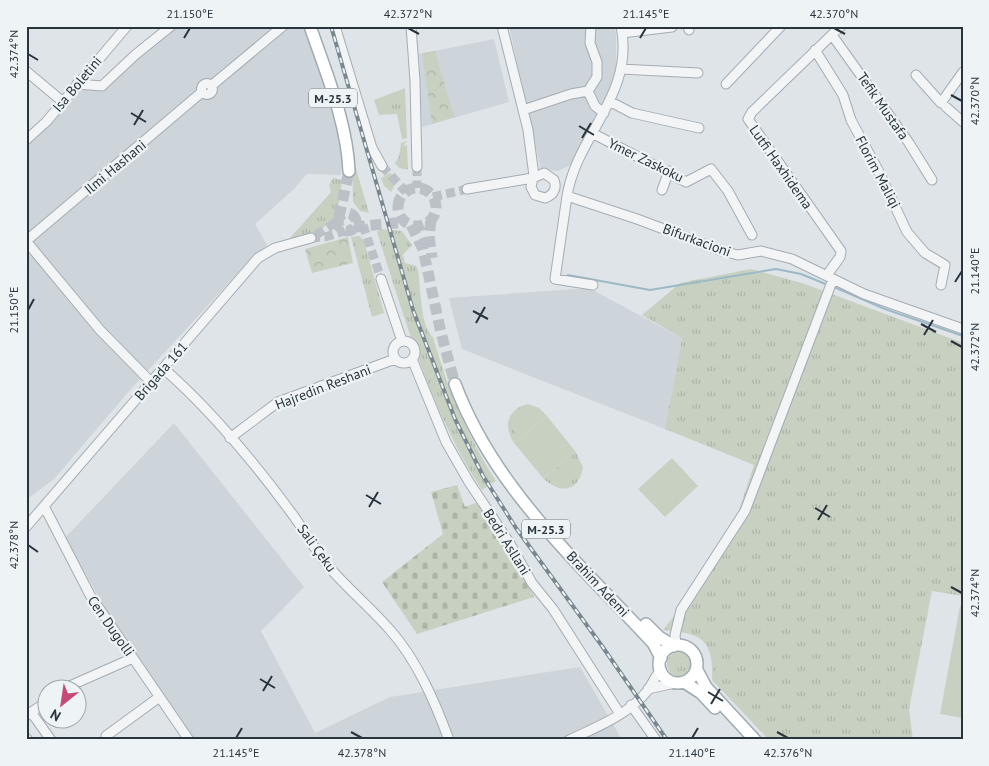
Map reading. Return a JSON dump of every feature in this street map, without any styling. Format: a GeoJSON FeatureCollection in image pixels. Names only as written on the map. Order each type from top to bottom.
{"type":"FeatureCollection","features":[{"type":"Feature","properties":{"kind":"main road","name":"M-25.3"},"geometry":{"type":"LineString","coordinates":[[310,26],[344,135],[348,150],[349,172]]}},
{"type":"Feature","properties":{"kind":"main road","name":"Brahim Ademi"},"geometry":{"type":"LineString","coordinates":[[661,658],[653,643],[518,497],[485,449],[468,417],[459,382],[482,428],[522,489],[558,531],[654,632],[675,646],[684,646],[692,651],[697,660],[697,670],[706,686],[755,740]]}},
{"type":"Feature","properties":{"kind":"main road"},"geometry":{"type":"LineString","coordinates":[[675,646],[666,650],[659,665],[667,679],[680,682],[701,693],[744,740]]}},
{"type":"Feature","properties":{"kind":"main road"},"geometry":{"type":"LineString","coordinates":[[680,682],[692,678],[697,670]]}},
{"type":"Feature","properties":{"kind":"street","name":"Isa Boletini"},"geometry":{"type":"LineString","coordinates":[[26,140],[63,102],[127,26]]}},
{"type":"Feature","properties":{"kind":"street"},"geometry":{"type":"LineString","coordinates":[[77,84],[102,86],[135,55],[172,26]]}},
{"type":"Feature","properties":{"kind":"street","name":"Ilmi Hashani"},"geometry":{"type":"LineString","coordinates":[[152,384],[100,330],[26,241],[202,92],[204,85],[211,86],[283,26]]}},
{"type":"Feature","properties":{"kind":"street"},"geometry":{"type":"LineString","coordinates":[[334,26],[372,148],[382,166]]}},
{"type":"Feature","properties":{"kind":"street"},"geometry":{"type":"LineString","coordinates":[[411,26],[415,81],[417,167]]}},
{"type":"Feature","properties":{"kind":"street"},"geometry":{"type":"LineString","coordinates":[[502,26],[533,154],[534,177],[531,187],[533,192],[540,198],[545,198],[554,186],[573,170]]}},
{"type":"Feature","properties":{"kind":"street"},"geometry":{"type":"LineString","coordinates":[[588,92],[597,77],[596,62],[590,43],[591,26]]}},
{"type":"Feature","properties":{"kind":"street"},"geometry":{"type":"LineString","coordinates":[[726,84],[781,26]]}},
{"type":"Feature","properties":{"kind":"street","name":"Lutfi Haxhidema"},"geometry":{"type":"LineString","coordinates":[[830,281],[840,256],[840,251],[748,119],[752,112],[841,26]]}},
{"type":"Feature","properties":{"kind":"street"},"geometry":{"type":"LineString","coordinates":[[592,285],[555,279],[567,196],[573,170],[616,89],[621,69],[621,30],[672,27]]}},
{"type":"Feature","properties":{"kind":"street","name":"Tefik Mustafa"},"geometry":{"type":"LineString","coordinates":[[832,35],[909,143],[932,180]]}},
{"type":"Feature","properties":{"kind":"street","name":"Florim Maliqi"},"geometry":{"type":"LineString","coordinates":[[815,50],[842,95],[858,134],[878,170],[907,232],[925,253],[945,265],[941,285]]}},
{"type":"Feature","properties":{"kind":"street"},"geometry":{"type":"LineString","coordinates":[[621,69],[698,74]]}},
{"type":"Feature","properties":{"kind":"street"},"geometry":{"type":"LineString","coordinates":[[26,71],[63,102]]}},
{"type":"Feature","properties":{"kind":"street"},"geometry":{"type":"LineString","coordinates":[[916,75],[941,103],[963,72]]}},
{"type":"Feature","properties":{"kind":"street"},"geometry":{"type":"LineString","coordinates":[[523,110],[571,94],[588,92]]}},
{"type":"Feature","properties":{"kind":"street"},"geometry":{"type":"LineString","coordinates":[[588,92],[595,106],[604,113]]}},
{"type":"Feature","properties":{"kind":"street"},"geometry":{"type":"LineString","coordinates":[[609,101],[632,113],[699,128]]}},
{"type":"Feature","properties":{"kind":"street"},"geometry":{"type":"LineString","coordinates":[[946,106],[963,122]]}},
{"type":"Feature","properties":{"kind":"street","name":"Ymer Zaskoku"},"geometry":{"type":"LineString","coordinates":[[592,133],[669,171],[686,182],[711,169],[728,191],[752,235]]}},
{"type":"Feature","properties":{"kind":"street"},"geometry":{"type":"LineString","coordinates":[[533,154],[554,186]]}},
{"type":"Feature","properties":{"kind":"street"},"geometry":{"type":"LineString","coordinates":[[662,190],[669,171]]}},
{"type":"Feature","properties":{"kind":"street"},"geometry":{"type":"LineString","coordinates":[[467,189],[534,177],[544,173]]}},
{"type":"Feature","properties":{"kind":"street"},"geometry":{"type":"LineString","coordinates":[[512,181],[531,187]]}},
{"type":"Feature","properties":{"kind":"street","name":"Bifurkacioni"},"geometry":{"type":"LineString","coordinates":[[554,186],[567,196],[637,219],[722,251],[738,255],[761,251],[792,259],[830,281],[892,305],[963,329]]}},
{"type":"Feature","properties":{"kind":"street","name":"Brigada 161"},"geometry":{"type":"LineString","coordinates":[[26,527],[152,384],[258,258],[275,248],[311,238]]}},
{"type":"Feature","properties":{"kind":"street"},"geometry":{"type":"LineString","coordinates":[[381,279],[402,341],[412,345],[415,352],[412,359],[402,363],[395,359],[394,348],[402,341]]}},
{"type":"Feature","properties":{"kind":"street"},"geometry":{"type":"LineString","coordinates":[[675,646],[675,635],[681,610],[745,511],[830,281]]}},
{"type":"Feature","properties":{"kind":"street","name":"Hajredin Reshani"},"geometry":{"type":"LineString","coordinates":[[230,438],[278,402],[395,359]]}},
{"type":"Feature","properties":{"kind":"street","name":"Bedri Asllani"},"geometry":{"type":"LineString","coordinates":[[412,359],[446,442],[469,482],[509,542],[532,584],[553,609],[620,714]]}},
{"type":"Feature","properties":{"kind":"street","name":"Sali Çeku"},"geometry":{"type":"LineString","coordinates":[[164,369],[202,405],[230,438],[290,511],[328,567],[391,631],[420,674],[438,710],[449,740]]}},
{"type":"Feature","properties":{"kind":"street","name":"Cen Dugolli"},"geometry":{"type":"LineString","coordinates":[[44,506],[90,595],[185,739]]}},
{"type":"Feature","properties":{"kind":"street"},"geometry":{"type":"LineString","coordinates":[[88,678],[133,658]]}},
{"type":"Feature","properties":{"kind":"street"},"geometry":{"type":"LineString","coordinates":[[569,740],[620,714],[648,689],[661,670]]}},
{"type":"Feature","properties":{"kind":"street"},"geometry":{"type":"LineString","coordinates":[[648,689],[680,682]]}},
{"type":"Feature","properties":{"kind":"street"},"geometry":{"type":"LineString","coordinates":[[106,736],[158,698]]}},
{"type":"Feature","properties":{"kind":"street"},"geometry":{"type":"LineString","coordinates":[[631,705],[656,740]]}},
{"type":"Feature","properties":{"kind":"street"},"geometry":{"type":"LineString","coordinates":[[28,714],[51,740]]}},
{"type":"Feature","properties":{"kind":"shaded area"},"geometry":{"type":"Polygon","coordinates":[[[175,26],[308,26],[343,144],[341,175],[307,174],[294,189],[255,224],[268,247],[250,260],[130,390],[54,479],[26,500],[26,143],[83,86],[100,91],[175,26]]]}},
{"type":"Feature","properties":{"kind":"shaded area"},"geometry":{"type":"Polygon","coordinates":[[[509,26],[614,26],[616,35],[616,80],[579,161],[558,171],[541,170],[509,26]]]}},
{"type":"Feature","properties":{"kind":"shaded area"},"geometry":{"type":"Polygon","coordinates":[[[494,39],[509,102],[422,127],[419,54],[494,39]]]}},
{"type":"Feature","properties":{"kind":"shaded area"},"geometry":{"type":"Polygon","coordinates":[[[589,288],[682,338],[665,429],[462,349],[449,298],[589,288]]]}},
{"type":"Feature","properties":{"kind":"shaded area"},"geometry":{"type":"Polygon","coordinates":[[[174,423],[304,587],[261,631],[315,733],[390,697],[580,667],[622,740],[191,740],[121,636],[65,538],[174,423]]]}},
{"type":"Feature","properties":{"kind":"green space"},"geometry":{"type":"Polygon","coordinates":[[[435,51],[454,117],[432,124],[422,53],[435,51]]]}},
{"type":"Feature","properties":{"kind":"green space"},"geometry":{"type":"Polygon","coordinates":[[[405,88],[407,138],[402,139],[397,114],[379,115],[374,100],[405,88]]]}},
{"type":"Feature","properties":{"kind":"green space"},"geometry":{"type":"Polygon","coordinates":[[[407,141],[403,146],[407,145],[408,169],[404,169],[395,163],[399,157],[401,143],[407,141]]]}},
{"type":"Feature","properties":{"kind":"green space"},"geometry":{"type":"Polygon","coordinates":[[[352,155],[369,213],[360,211],[353,202],[352,155]]]}},
{"type":"Feature","properties":{"kind":"green space"},"geometry":{"type":"Polygon","coordinates":[[[390,173],[394,175],[396,183],[391,192],[384,186],[381,178],[390,173]]]}},
{"type":"Feature","properties":{"kind":"green space"},"geometry":{"type":"Polygon","coordinates":[[[333,178],[342,180],[337,216],[316,234],[289,239],[331,192],[329,185],[333,178]]]}},
{"type":"Feature","properties":{"kind":"green space"},"geometry":{"type":"Polygon","coordinates":[[[380,229],[402,231],[412,245],[403,255],[405,263],[416,266],[418,270],[423,316],[426,325],[433,337],[459,412],[476,447],[496,481],[482,490],[448,429],[421,365],[377,232],[380,229]]]}},
{"type":"Feature","properties":{"kind":"green space"},"geometry":{"type":"Polygon","coordinates":[[[360,236],[364,241],[384,313],[372,317],[351,237],[360,236]]]}},
{"type":"Feature","properties":{"kind":"green space"},"geometry":{"type":"Polygon","coordinates":[[[348,237],[353,263],[312,273],[305,249],[348,237]]]}},
{"type":"Feature","properties":{"kind":"green space"},"geometry":{"type":"Polygon","coordinates":[[[751,269],[805,284],[963,343],[963,596],[932,591],[909,709],[913,740],[769,740],[712,680],[711,655],[702,641],[696,636],[687,633],[663,630],[714,564],[735,522],[754,465],[665,429],[682,338],[642,315],[680,283],[751,269]]]}},
{"type":"Feature","properties":{"kind":"green space"},"geometry":{"type":"Polygon","coordinates":[[[528,404],[539,408],[547,416],[514,443],[509,430],[509,419],[515,410],[528,404]]]}},
{"type":"Feature","properties":{"kind":"green space"},"geometry":{"type":"Polygon","coordinates":[[[530,406],[541,419],[518,436],[508,423],[530,406]]]}},
{"type":"Feature","properties":{"kind":"green space"},"geometry":{"type":"Polygon","coordinates":[[[547,416],[575,451],[543,478],[514,443],[547,416]]]}},
{"type":"Feature","properties":{"kind":"green space"},"geometry":{"type":"Polygon","coordinates":[[[575,451],[583,467],[581,476],[573,486],[568,488],[555,487],[543,478],[575,451]]]}},
{"type":"Feature","properties":{"kind":"green space"},"geometry":{"type":"Polygon","coordinates":[[[570,458],[582,470],[562,488],[550,475],[570,458]]]}},
{"type":"Feature","properties":{"kind":"green space"},"geometry":{"type":"Polygon","coordinates":[[[672,458],[698,486],[665,517],[638,489],[672,458]]]}},
{"type":"Feature","properties":{"kind":"green space"},"geometry":{"type":"Polygon","coordinates":[[[457,485],[465,507],[478,502],[518,563],[534,597],[417,634],[382,582],[443,534],[431,492],[457,485]]]}},
{"type":"Feature","properties":{"kind":"green space"},"geometry":{"type":"Polygon","coordinates":[[[960,606],[963,607],[963,718],[940,714],[960,606]]]}},
{"type":"Feature","properties":{"kind":"green space"},"geometry":{"type":"Polygon","coordinates":[[[679,652],[687,656],[691,664],[687,672],[679,676],[671,672],[667,664],[671,656],[679,652]]]}},
{"type":"Feature","properties":{"kind":"waterway"},"geometry":{"type":"LineString","coordinates":[[568,275],[650,290],[776,269],[801,274],[828,285]]}},
{"type":"Feature","properties":{"kind":"waterway"},"geometry":{"type":"LineString","coordinates":[[834,287],[885,309],[963,336]]}},
{"type":"Feature","properties":{"kind":"tunnel"},"geometry":{"type":"LineString","coordinates":[[382,166],[406,192]]}},
{"type":"Feature","properties":{"kind":"tunnel"},"geometry":{"type":"LineString","coordinates":[[417,167],[417,188]]}},
{"type":"Feature","properties":{"kind":"tunnel"},"geometry":{"type":"LineString","coordinates":[[339,217],[349,171]]}},
{"type":"Feature","properties":{"kind":"tunnel"},"geometry":{"type":"LineString","coordinates":[[417,188],[430,194],[436,207],[430,220],[417,226],[404,220],[398,207],[404,194],[417,188]]}},
{"type":"Feature","properties":{"kind":"tunnel"},"geometry":{"type":"LineString","coordinates":[[433,197],[467,189]]}},
{"type":"Feature","properties":{"kind":"tunnel"},"geometry":{"type":"LineString","coordinates":[[347,213],[353,216],[356,222],[353,228],[347,231],[341,228],[338,222],[341,216],[347,213]]}},
{"type":"Feature","properties":{"kind":"tunnel"},"geometry":{"type":"LineString","coordinates":[[431,220],[429,236],[432,258]]}},
{"type":"Feature","properties":{"kind":"tunnel"},"geometry":{"type":"LineString","coordinates":[[316,235],[338,221]]}},
{"type":"Feature","properties":{"kind":"tunnel"},"geometry":{"type":"LineString","coordinates":[[354,227],[405,222]]}},
{"type":"Feature","properties":{"kind":"tunnel"},"geometry":{"type":"LineString","coordinates":[[363,225],[381,279]]}},
{"type":"Feature","properties":{"kind":"tunnel"},"geometry":{"type":"LineString","coordinates":[[411,225],[423,249],[441,333],[455,384]]}},
{"type":"Feature","properties":{"kind":"tunnel"},"geometry":{"type":"LineString","coordinates":[[311,238],[325,237],[345,231]]}},
{"type":"Feature","properties":{"kind":"railway"},"geometry":{"type":"LineString","coordinates":[[331,26],[413,310],[455,419],[483,476],[516,528],[602,646],[667,740]]}}]}
